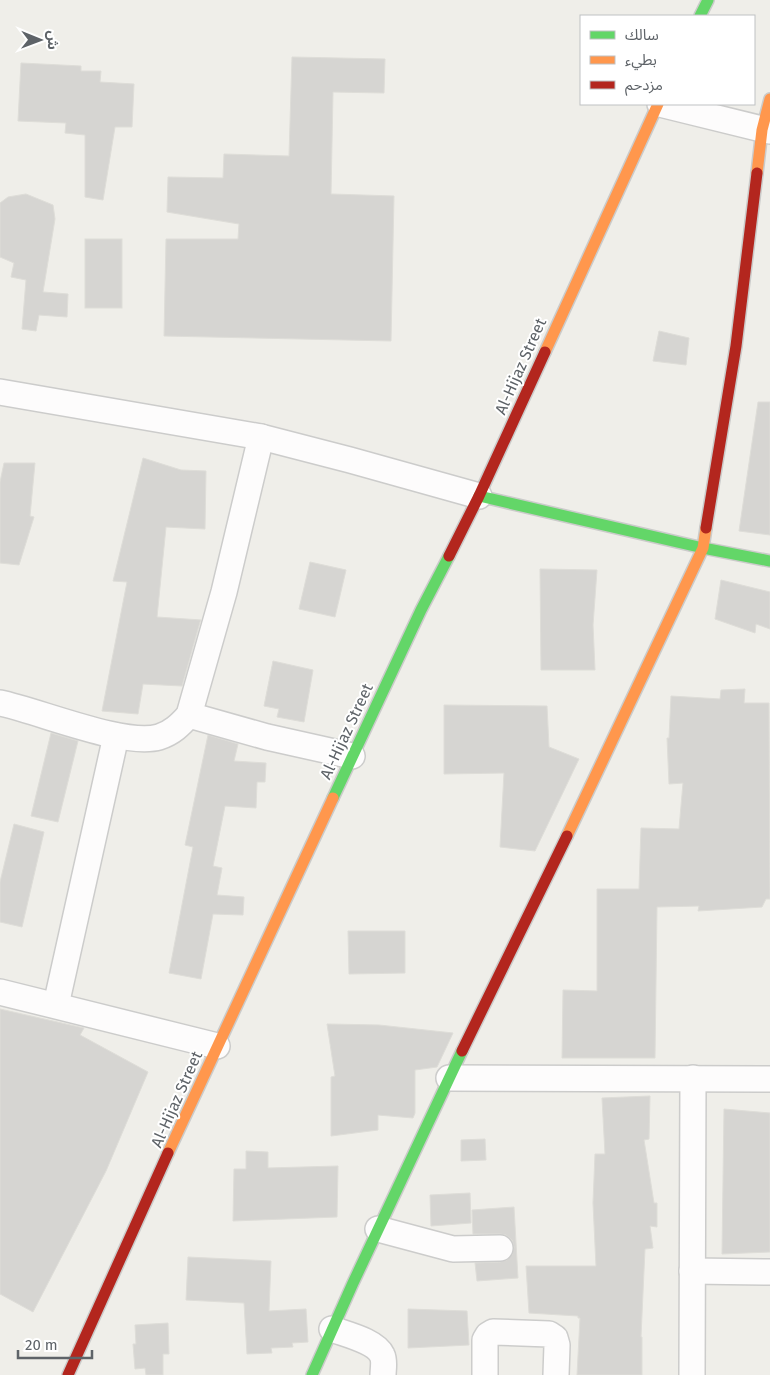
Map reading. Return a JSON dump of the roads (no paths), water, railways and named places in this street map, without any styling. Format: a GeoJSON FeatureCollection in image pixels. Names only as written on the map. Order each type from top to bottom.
{"type":"FeatureCollection","features":[{"type":"Feature","properties":{"kind":"street"},"geometry":{"type":"LineString","coordinates":[[700,15],[708,0]]}},
{"type":"Feature","properties":{"kind":"street"},"geometry":{"type":"LineString","coordinates":[[312,1375],[449,1078],[574,821],[703,548],[736,346],[770,99]]}},
{"type":"Feature","properties":{"kind":"street","name":"Al-Hijaz Street"},"geometry":{"type":"LineString","coordinates":[[68,1375],[217,1046],[421,610],[479,496],[659,105]]}},
{"type":"Feature","properties":{"kind":"street"},"geometry":{"type":"LineString","coordinates":[[663,105],[766,131]]}},
{"type":"Feature","properties":{"kind":"street"},"geometry":{"type":"LineString","coordinates":[[0,392],[261,438],[350,460],[479,496],[703,548],[770,561]]}},
{"type":"Feature","properties":{"kind":"street"},"geometry":{"type":"LineString","coordinates":[[0,703],[116,736],[145,739],[158,738],[177,729],[189,714],[224,592],[261,438]]}},
{"type":"Feature","properties":{"kind":"street"},"geometry":{"type":"LineString","coordinates":[[189,714],[268,737],[352,756]]}},
{"type":"Feature","properties":{"kind":"street"},"geometry":{"type":"LineString","coordinates":[[56,1005],[116,736]]}},
{"type":"Feature","properties":{"kind":"street"},"geometry":{"type":"LineString","coordinates":[[0,992],[217,1046]]}},
{"type":"Feature","properties":{"kind":"street"},"geometry":{"type":"LineString","coordinates":[[449,1078],[770,1078]]}},
{"type":"Feature","properties":{"kind":"street"},"geometry":{"type":"LineString","coordinates":[[692,1375],[693,1078]]}},
{"type":"Feature","properties":{"kind":"street"},"geometry":{"type":"LineString","coordinates":[[378,1229],[453,1249],[500,1248]]}},
{"type":"Feature","properties":{"kind":"street"},"geometry":{"type":"LineString","coordinates":[[692,1271],[770,1272]]}},
{"type":"Feature","properties":{"kind":"street"},"geometry":{"type":"LineString","coordinates":[[332,1329],[370,1343],[377,1348],[382,1354],[383,1375]]}},
{"type":"Feature","properties":{"kind":"street"},"geometry":{"type":"LineString","coordinates":[[485,1375],[485,1340],[492,1332],[549,1334],[555,1338],[557,1345],[556,1375]]}}]}
